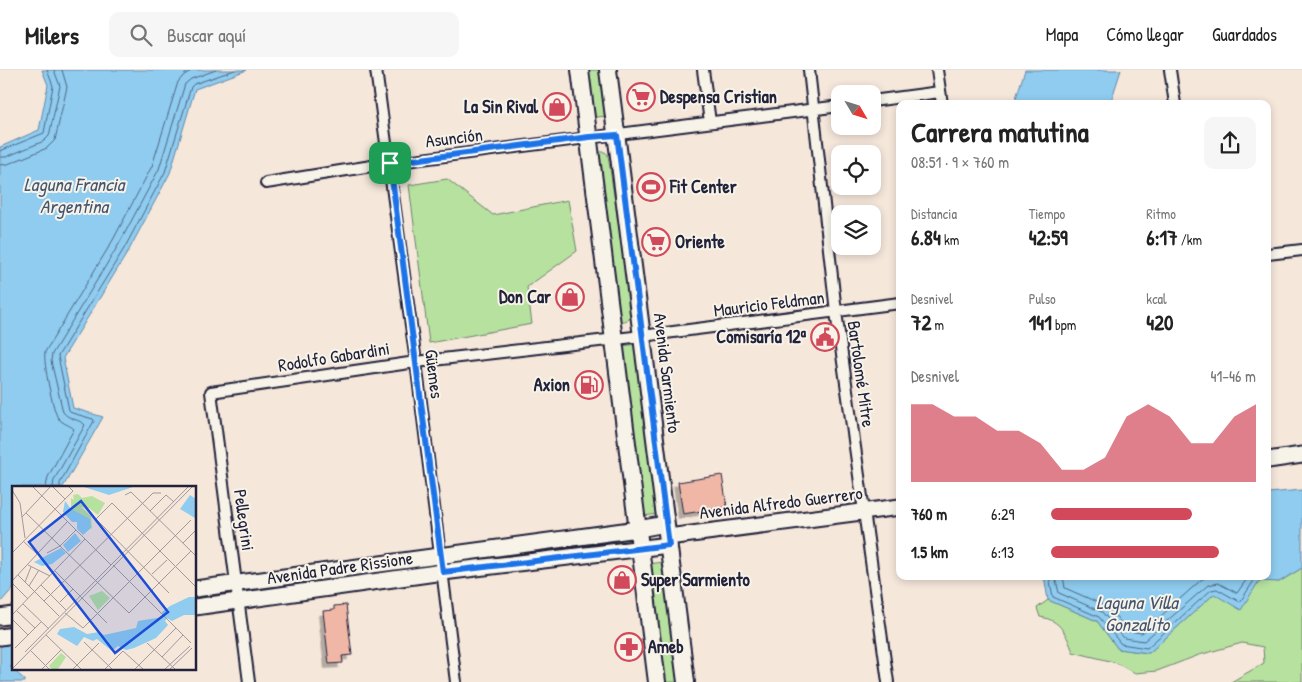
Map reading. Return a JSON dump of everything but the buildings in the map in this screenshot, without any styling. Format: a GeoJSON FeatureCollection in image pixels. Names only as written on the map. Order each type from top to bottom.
{"type":"FeatureCollection","features":[{"type":"Feature","properties":{"kind":"main road"},"geometry":{"type":"LineString","coordinates":[[580,70],[612,339],[657,682]]}},
{"type":"Feature","properties":{"kind":"main road","name":"Avenida Sarmiento"},"geometry":{"type":"LineString","coordinates":[[608,70],[686,682]]}},
{"type":"Feature","properties":{"kind":"main road"},"geometry":{"type":"LineString","coordinates":[[1271,460],[1302,455]]}},
{"type":"Feature","properties":{"kind":"main road","name":"Avenida Alfredo Guerrero"},"geometry":{"type":"LineString","coordinates":[[667,535],[896,508]]}},
{"type":"Feature","properties":{"kind":"main road","name":"Avenida Padre Rissione"},"geometry":{"type":"LineString","coordinates":[[196,589],[638,529],[667,535]]}},
{"type":"Feature","properties":{"kind":"main road","name":"Avenida Padre Rissione"},"geometry":{"type":"LineString","coordinates":[[196,607],[443,572],[640,549],[667,535]]}},
{"type":"Feature","properties":{"kind":"street","name":"Güemes"},"geometry":{"type":"LineString","coordinates":[[376,70],[390,163],[456,682]]}},
{"type":"Feature","properties":{"kind":"street"},"geometry":{"type":"LineString","coordinates":[[703,70],[710,122]]}},
{"type":"Feature","properties":{"kind":"street","name":"Bartolomé Mitre"},"geometry":{"type":"LineString","coordinates":[[809,70],[836,312],[888,682]]}},
{"type":"Feature","properties":{"kind":"street"},"geometry":{"type":"LineString","coordinates":[[938,70],[941,100]]}},
{"type":"Feature","properties":{"kind":"street"},"geometry":{"type":"LineString","coordinates":[[1170,70],[1174,100]]}},
{"type":"Feature","properties":{"kind":"street"},"geometry":{"type":"LineString","coordinates":[[881,101],[940,92]]}},
{"type":"Feature","properties":{"kind":"street","name":"Asunción"},"geometry":{"type":"LineString","coordinates":[[266,183],[390,163],[831,107]]}},
{"type":"Feature","properties":{"kind":"street"},"geometry":{"type":"LineString","coordinates":[[1271,254],[1302,250]]}},
{"type":"Feature","properties":{"kind":"street","name":"Mauricio Feldman"},"geometry":{"type":"LineString","coordinates":[[642,336],[896,304]]}},
{"type":"Feature","properties":{"kind":"street","name":"Rodolfo Gabardini"},"geometry":{"type":"LineString","coordinates":[[211,392],[416,362],[642,336]]}},
{"type":"Feature","properties":{"kind":"street","name":"Pellegrini"},"geometry":{"type":"LineString","coordinates":[[211,392],[249,682]]}},
{"type":"Feature","properties":{"kind":"green space"},"geometry":{"type":"Polygon","coordinates":[[[585,70],[601,70],[606,116],[590,118],[585,70]]]}},
{"type":"Feature","properties":{"kind":"green space"},"geometry":{"type":"Polygon","coordinates":[[[597,152],[605,152],[608,155],[632,316],[628,320],[620,322],[617,318],[597,152]]]}},
{"type":"Feature","properties":{"kind":"green space"},"geometry":{"type":"Polygon","coordinates":[[[447,179],[493,215],[568,200],[577,251],[527,287],[532,324],[429,343],[409,185],[447,179]]]}},
{"type":"Feature","properties":{"kind":"green space"},"geometry":{"type":"Polygon","coordinates":[[[637,344],[658,514],[643,516],[622,346],[637,344]]]}},
{"type":"Feature","properties":{"kind":"green space"},"geometry":{"type":"Polygon","coordinates":[[[627,535],[628,544],[458,566],[457,557],[627,535]]]}},
{"type":"Feature","properties":{"kind":"green space"},"geometry":{"type":"Polygon","coordinates":[[[422,562],[423,571],[254,592],[253,583],[422,562]]]}},
{"type":"Feature","properties":{"kind":"green space"},"geometry":{"type":"Polygon","coordinates":[[[663,562],[679,682],[663,682],[647,564],[663,562]]]}},
{"type":"Feature","properties":{"kind":"green space"},"geometry":{"type":"Polygon","coordinates":[[[1302,568],[1302,682],[1231,682],[1264,663],[1263,647],[1242,643],[1199,655],[1157,671],[1135,673],[1114,662],[1073,652],[1062,629],[1053,621],[1040,617],[1037,608],[1048,600],[1097,621],[1118,649],[1149,653],[1215,593],[1259,580],[1279,582],[1302,568]]]}},
{"type":"Feature","properties":{"kind":"water","name":"Laguna Francia Argentina"},"geometry":{"type":"Polygon","coordinates":[[[42,70],[247,70],[195,89],[170,173],[129,250],[63,358],[73,408],[103,417],[64,486],[12,486],[12,589],[0,603],[0,147],[39,130],[48,85],[42,70]]]}},
{"type":"Feature","properties":{"kind":"water"},"geometry":{"type":"Polygon","coordinates":[[[1025,70],[1121,70],[1111,100],[1015,100],[1025,70]]]}},
{"type":"Feature","properties":{"kind":"water","name":"Laguna Villa Gonzalito"},"geometry":{"type":"Polygon","coordinates":[[[1302,490],[1302,568],[1279,582],[1259,581],[1241,610],[1214,594],[1149,653],[1118,649],[1097,621],[1048,600],[1045,580],[1271,580],[1271,493],[1302,490]]]}},
{"type":"Feature","properties":{"kind":"water"},"geometry":{"type":"Polygon","coordinates":[[[0,643],[12,643],[12,665],[10,667],[25,682],[0,682],[0,643]]]}},
{"type":"Feature","properties":{"kind":"place","name":"Despensa Cristian"},"geometry":{"type":"Point","coordinates":[641,97]}},
{"type":"Feature","properties":{"kind":"place","name":"La Sin Rival"},"geometry":{"type":"Point","coordinates":[557,107]}},
{"type":"Feature","properties":{"kind":"place","name":"Fit Center"},"geometry":{"type":"Point","coordinates":[651,187]}},
{"type":"Feature","properties":{"kind":"place","name":"Oriente"},"geometry":{"type":"Point","coordinates":[656,242]}},
{"type":"Feature","properties":{"kind":"place","name":"Don Car"},"geometry":{"type":"Point","coordinates":[570,297]}},
{"type":"Feature","properties":{"kind":"place","name":"Comisaría 12ª"},"geometry":{"type":"Point","coordinates":[825,337]}},
{"type":"Feature","properties":{"kind":"place","name":"Axion"},"geometry":{"type":"Point","coordinates":[589,385]}},
{"type":"Feature","properties":{"kind":"place","name":"Super Sarmiento"},"geometry":{"type":"Point","coordinates":[622,580]}},
{"type":"Feature","properties":{"kind":"place","name":"Ameb"},"geometry":{"type":"Point","coordinates":[629,647]}},
{"type":"Feature","properties":{"kind":"route"},"geometry":{"type":"LineString","coordinates":[[617,135],[669,545],[443,572],[390,163],[617,135]]}}]}
